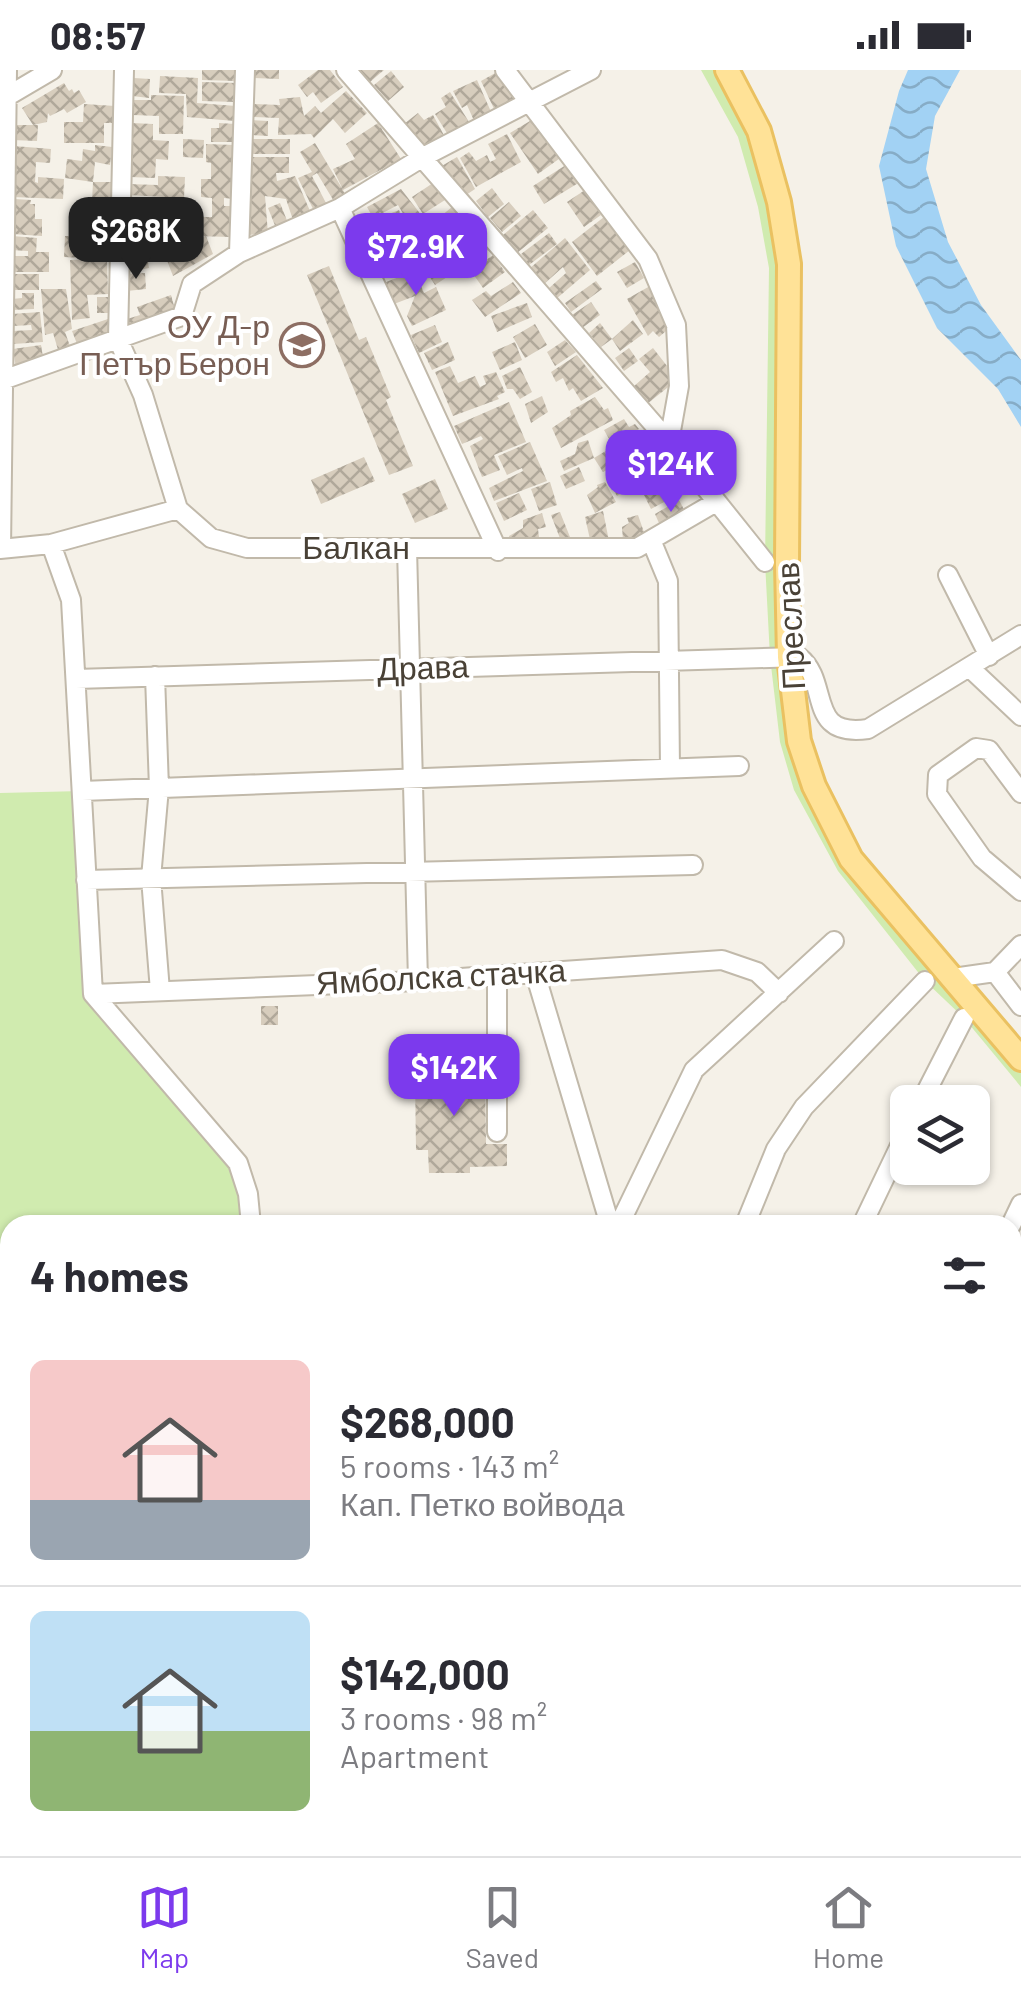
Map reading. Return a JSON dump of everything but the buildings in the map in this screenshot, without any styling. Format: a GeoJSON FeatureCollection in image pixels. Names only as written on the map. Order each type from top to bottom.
{"type":"FeatureCollection","features":[{"type":"Feature","properties":{"kind":"main road","name":"Преслав"},"geometry":{"type":"LineString","coordinates":[[726,70],[759,130],[779,202],[789,264],[779,657],[799,741],[814,786],[851,859],[1021,1060]]}},
{"type":"Feature","properties":{"kind":"street"},"geometry":{"type":"LineString","coordinates":[[7,70],[3,99],[0,549],[51,544],[178,509],[143,395],[118,340],[124,70]]}},
{"type":"Feature","properties":{"kind":"street"},"geometry":{"type":"LineString","coordinates":[[3,99],[52,70]]}},
{"type":"Feature","properties":{"kind":"street"},"geometry":{"type":"LineString","coordinates":[[239,253],[245,70]]}},
{"type":"Feature","properties":{"kind":"street"},"geometry":{"type":"LineString","coordinates":[[346,70],[669,442],[765,562]]}},
{"type":"Feature","properties":{"kind":"street"},"geometry":{"type":"LineString","coordinates":[[505,70],[648,259],[676,325],[679,386],[669,442]]}},
{"type":"Feature","properties":{"kind":"street"},"geometry":{"type":"LineString","coordinates":[[2,380],[182,316],[192,284],[239,253],[340,208],[423,157],[591,70]]}},
{"type":"Feature","properties":{"kind":"street"},"geometry":{"type":"LineString","coordinates":[[340,208],[498,551]]}},
{"type":"Feature","properties":{"kind":"street","name":"Балкан"},"geometry":{"type":"LineString","coordinates":[[178,509],[211,538],[247,548],[498,551],[637,548],[716,502]]}},
{"type":"Feature","properties":{"kind":"street"},"geometry":{"type":"LineString","coordinates":[[651,540],[668,581],[670,768]]}},
{"type":"Feature","properties":{"kind":"street"},"geometry":{"type":"LineString","coordinates":[[51,544],[71,600],[93,994],[238,1163],[250,1215]]}},
{"type":"Feature","properties":{"kind":"street"},"geometry":{"type":"LineString","coordinates":[[407,548],[418,981]]}},
{"type":"Feature","properties":{"kind":"street"},"geometry":{"type":"LineString","coordinates":[[948,575],[989,656]]}},
{"type":"Feature","properties":{"kind":"street"},"geometry":{"type":"LineString","coordinates":[[779,657],[799,657],[808,664],[822,708],[833,725],[848,732],[868,729],[1021,635]]}},
{"type":"Feature","properties":{"kind":"street","name":"Драва"},"geometry":{"type":"LineString","coordinates":[[76,679],[779,657]]}},
{"type":"Feature","properties":{"kind":"street"},"geometry":{"type":"LineString","coordinates":[[970,668],[1021,716]]}},
{"type":"Feature","properties":{"kind":"street"},"geometry":{"type":"LineString","coordinates":[[154,676],[159,788],[152,878],[160,991]]}},
{"type":"Feature","properties":{"kind":"street"},"geometry":{"type":"LineString","coordinates":[[1021,792],[989,750],[976,748],[938,775],[937,794],[982,858],[1021,891]]}},
{"type":"Feature","properties":{"kind":"street"},"geometry":{"type":"LineString","coordinates":[[82,791],[738,766]]}},
{"type":"Feature","properties":{"kind":"street"},"geometry":{"type":"LineString","coordinates":[[86,880],[693,865]]}},
{"type":"Feature","properties":{"kind":"street"},"geometry":{"type":"LineString","coordinates":[[624,1215],[694,1070],[834,941]]}},
{"type":"Feature","properties":{"kind":"street"},"geometry":{"type":"LineString","coordinates":[[953,978],[995,972],[1021,945]]}},
{"type":"Feature","properties":{"kind":"street","name":"Ямболска стачка"},"geometry":{"type":"LineString","coordinates":[[93,994],[418,981],[722,960],[758,972],[779,992]]}},
{"type":"Feature","properties":{"kind":"street"},"geometry":{"type":"LineString","coordinates":[[995,972],[1021,1006]]}},
{"type":"Feature","properties":{"kind":"street"},"geometry":{"type":"LineString","coordinates":[[535,973],[607,1215]]}},
{"type":"Feature","properties":{"kind":"street"},"geometry":{"type":"LineString","coordinates":[[496,1132],[497,976]]}},
{"type":"Feature","properties":{"kind":"street"},"geometry":{"type":"LineString","coordinates":[[749,1215],[776,1149],[804,1108],[925,981]]}},
{"type":"Feature","properties":{"kind":"street"},"geometry":{"type":"LineString","coordinates":[[930,1085],[964,1018]]}},
{"type":"Feature","properties":{"kind":"street"},"geometry":{"type":"LineString","coordinates":[[867,1215],[890,1167]]}},
{"type":"Feature","properties":{"kind":"green space"},"geometry":{"type":"Polygon","coordinates":[[[701,70],[727,70],[779,202],[789,657],[830,822],[1021,1059],[1021,1087],[964,1018],[925,981],[838,871],[794,790],[780,742],[765,562],[769,268],[758,207],[738,137],[701,70]]]}},
{"type":"Feature","properties":{"kind":"green space"},"geometry":{"type":"Polygon","coordinates":[[[82,791],[93,994],[238,1163],[249,1215],[0,1215],[0,793],[82,791]]]}},
{"type":"Feature","properties":{"kind":"water"},"geometry":{"type":"Polygon","coordinates":[[[908,70],[960,70],[935,116],[926,169],[948,242],[981,305],[1021,360],[1021,427],[998,389],[937,328],[896,246],[879,166],[908,70]]]}},
{"type":"Feature","properties":{"kind":"place","name":"ОУ Д-р Петър Берон"},"geometry":{"type":"Point","coordinates":[302,345]}}]}
